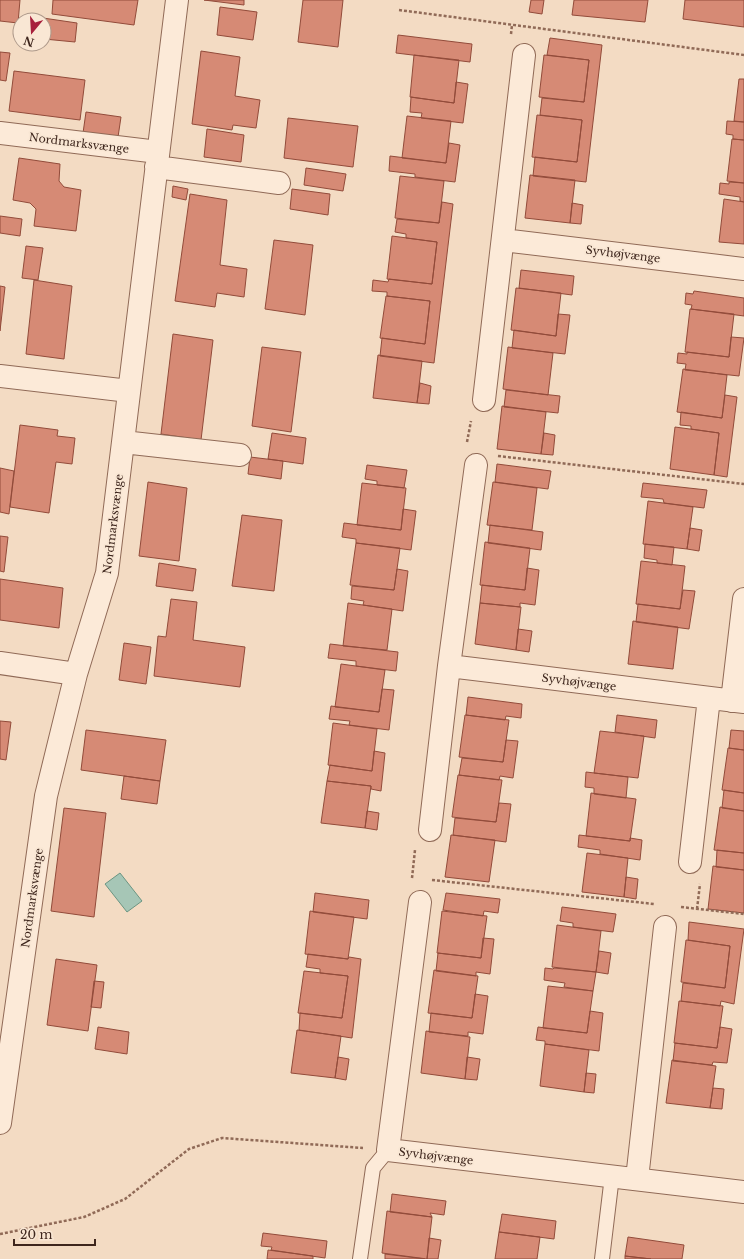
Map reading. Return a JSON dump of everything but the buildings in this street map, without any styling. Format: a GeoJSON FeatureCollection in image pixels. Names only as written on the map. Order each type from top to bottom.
{"type":"FeatureCollection","features":[{"type":"Feature","properties":{"kind":"street","name":"Nordmarksvænge"},"geometry":{"type":"LineString","coordinates":[[0,1124],[2,1120],[46,796],[76,674],[107,573],[177,0]]}},
{"type":"Feature","properties":{"kind":"street"},"geometry":{"type":"LineString","coordinates":[[484,400],[524,55]]}},
{"type":"Feature","properties":{"kind":"street","name":"Nordmarksvænge"},"geometry":{"type":"LineString","coordinates":[[0,133],[279,183]]}},
{"type":"Feature","properties":{"kind":"street","name":"Syvhøjvænge"},"geometry":{"type":"LineString","coordinates":[[503,240],[744,269]]}},
{"type":"Feature","properties":{"kind":"street"},"geometry":{"type":"LineString","coordinates":[[0,376],[129,391]]}},
{"type":"Feature","properties":{"kind":"street"},"geometry":{"type":"LineString","coordinates":[[123,442],[240,455]]}},
{"type":"Feature","properties":{"kind":"street"},"geometry":{"type":"LineString","coordinates":[[430,830],[476,465]]}},
{"type":"Feature","properties":{"kind":"street","name":"Syvhøjvænge"},"geometry":{"type":"LineString","coordinates":[[450,666],[738,702],[744,599]]}},
{"type":"Feature","properties":{"kind":"street"},"geometry":{"type":"LineString","coordinates":[[0,663],[76,674]]}},
{"type":"Feature","properties":{"kind":"street"},"geometry":{"type":"LineString","coordinates":[[690,862],[709,698]]}},
{"type":"Feature","properties":{"kind":"street","name":"Syvhøjvænge"},"geometry":{"type":"LineString","coordinates":[[420,902],[388,1150],[744,1192]]}},
{"type":"Feature","properties":{"kind":"street"},"geometry":{"type":"LineString","coordinates":[[637,1179],[665,927]]}},
{"type":"Feature","properties":{"kind":"lane"},"geometry":{"type":"LineString","coordinates":[[360,1259],[373,1168],[388,1150]]}},
{"type":"Feature","properties":{"kind":"lane"},"geometry":{"type":"LineString","coordinates":[[602,1259],[612,1176]]}},
{"type":"Feature","properties":{"kind":"path"},"geometry":{"type":"LineString","coordinates":[[399,10],[744,55]]}},
{"type":"Feature","properties":{"kind":"path"},"geometry":{"type":"LineString","coordinates":[[476,465],[466,453],[472,412],[484,400]]}},
{"type":"Feature","properties":{"kind":"path"},"geometry":{"type":"LineString","coordinates":[[498,456],[744,484]]}},
{"type":"Feature","properties":{"kind":"path"},"geometry":{"type":"LineString","coordinates":[[420,878],[412,878],[409,901],[420,902]]}},
{"type":"Feature","properties":{"kind":"path"},"geometry":{"type":"LineString","coordinates":[[428,879],[656,904]]}},
{"type":"Feature","properties":{"kind":"path"},"geometry":{"type":"LineString","coordinates":[[665,927],[680,907],[744,914]]}},
{"type":"Feature","properties":{"kind":"path"},"geometry":{"type":"LineString","coordinates":[[0,1234],[84,1217],[125,1199],[189,1149],[222,1138],[388,1150]]}},
{"type":"Feature","properties":{"kind":"shaded area"},"geometry":{"type":"Polygon","coordinates":[[[120,873],[142,901],[127,912],[105,884],[120,873]]]}}]}
